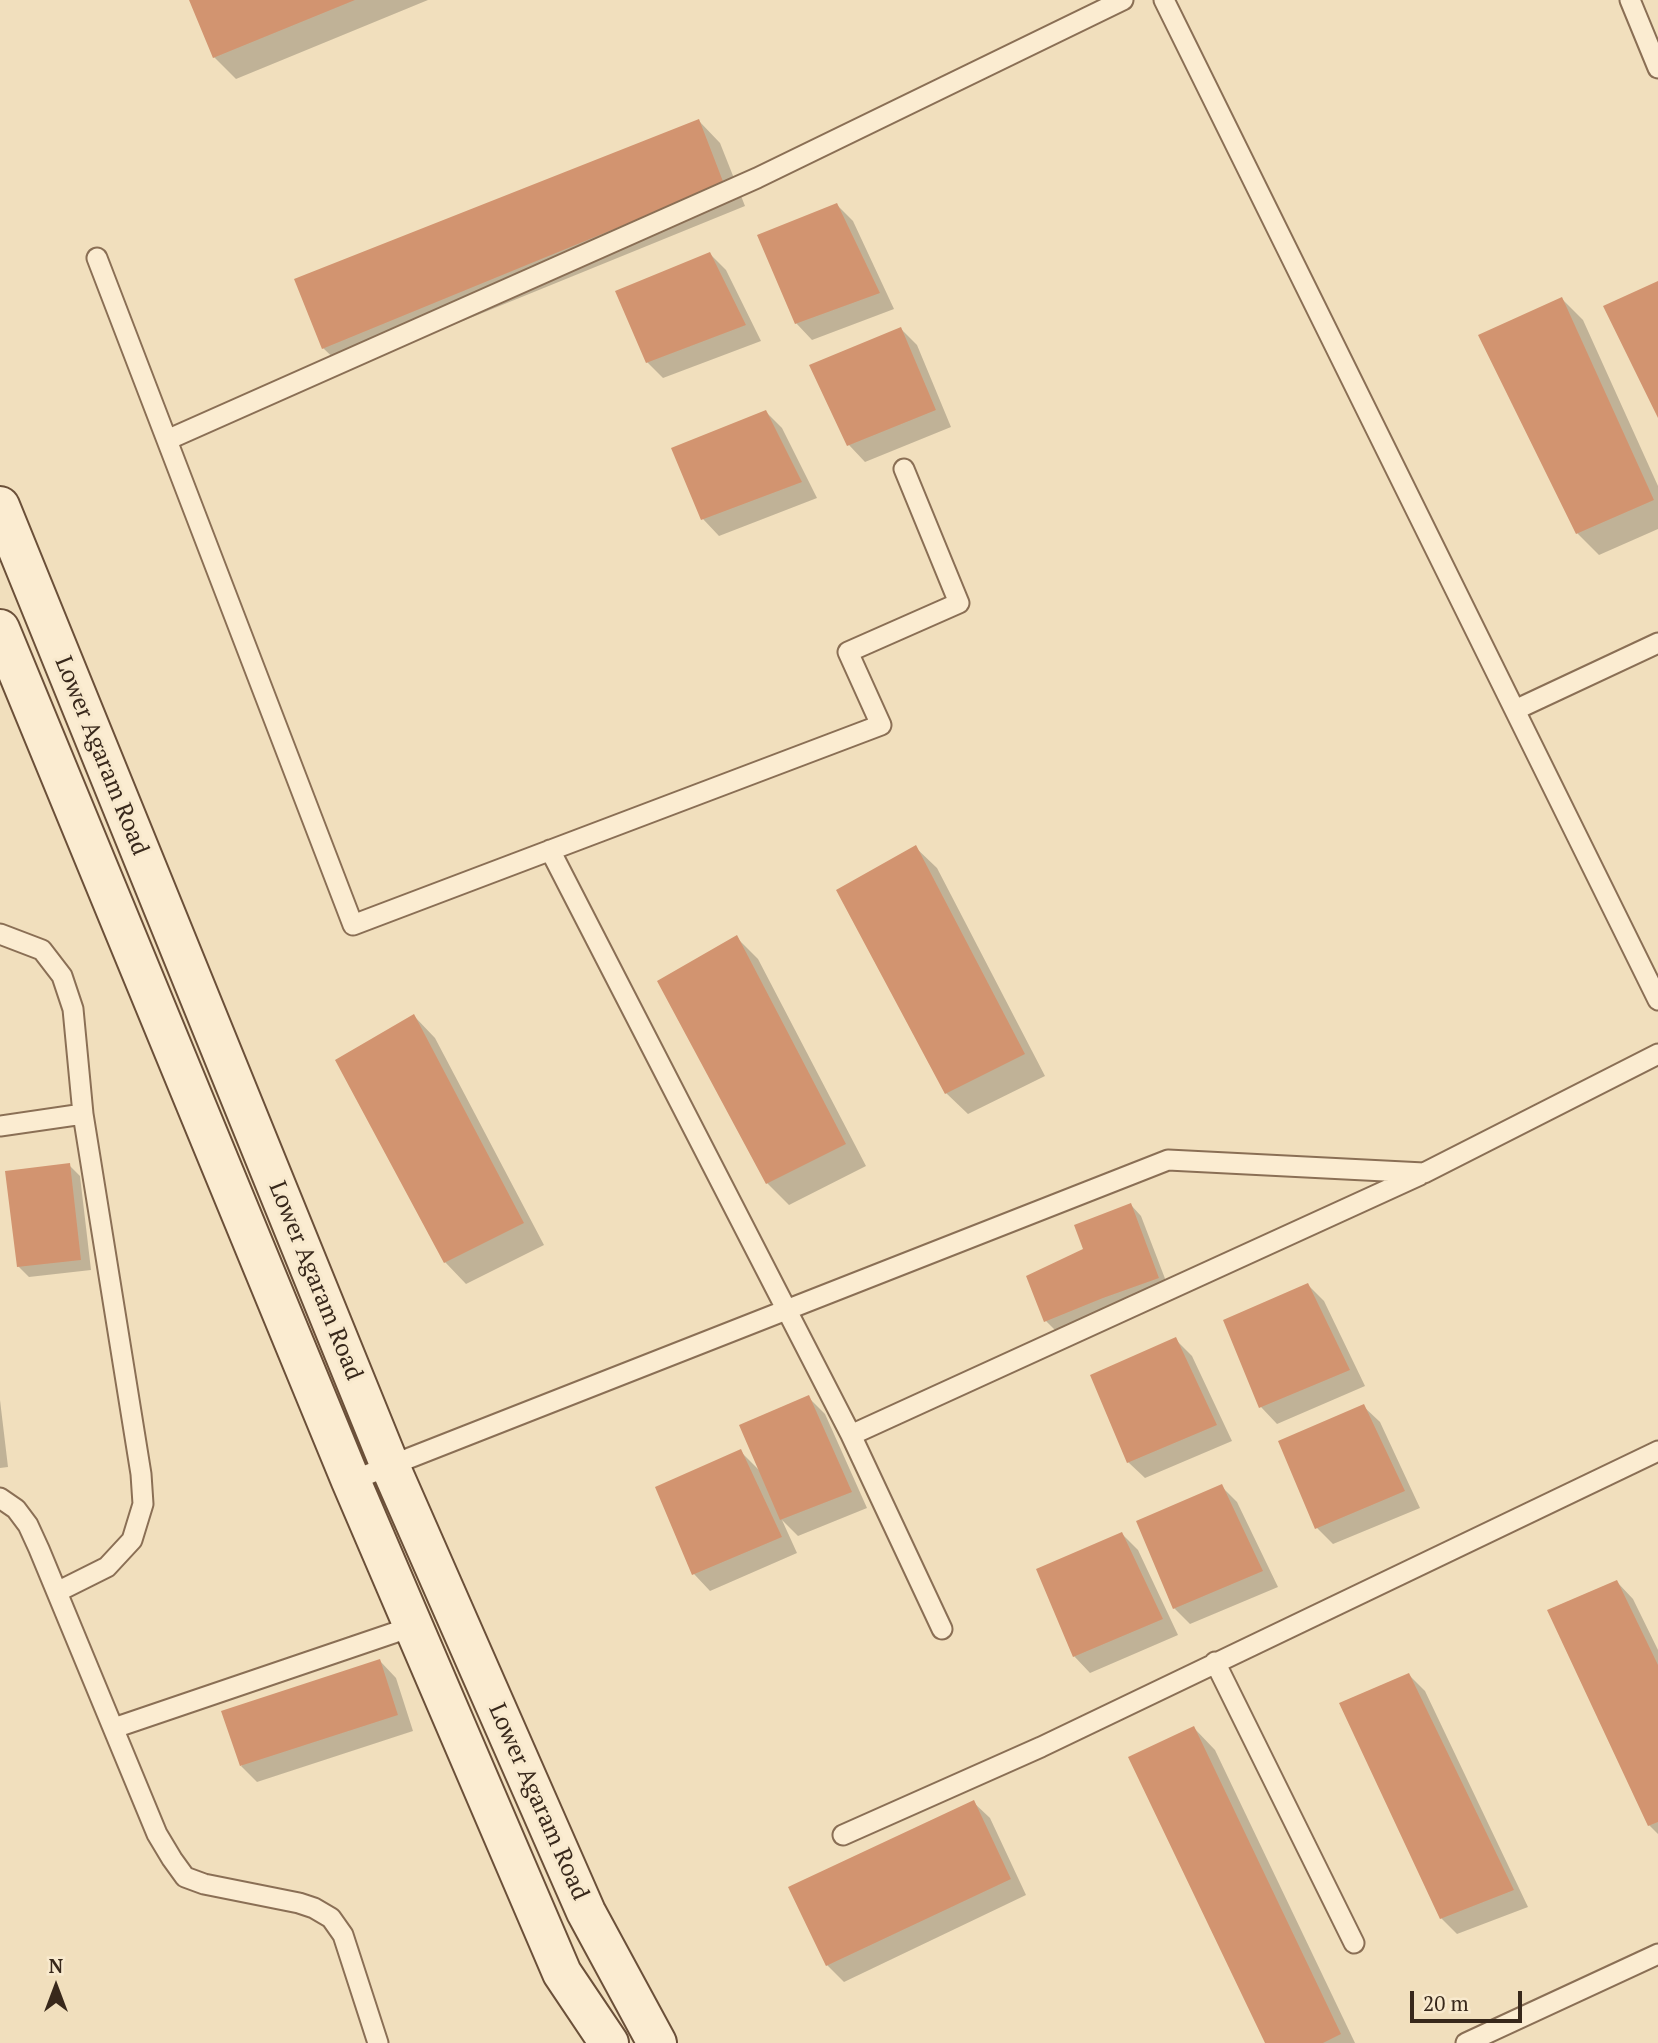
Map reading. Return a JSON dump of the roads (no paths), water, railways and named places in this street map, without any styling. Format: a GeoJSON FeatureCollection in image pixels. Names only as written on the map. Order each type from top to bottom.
{"type":"FeatureCollection","features":[{"type":"Feature","properties":{"kind":"main road","name":"Lower Agaram Road"},"geometry":{"type":"LineString","coordinates":[[0,506],[390,1466],[586,1912],[657,2043]]}},
{"type":"Feature","properties":{"kind":"main road","name":"Lower Agaram Road"},"geometry":{"type":"LineString","coordinates":[[0,629],[351,1481],[562,1973],[609,2043]]}},
{"type":"Feature","properties":{"kind":"lane"},"geometry":{"type":"LineString","coordinates":[[167,440],[757,178],[1123,0]]}},
{"type":"Feature","properties":{"kind":"lane"},"geometry":{"type":"LineString","coordinates":[[1164,0],[1658,1000]]}},
{"type":"Feature","properties":{"kind":"lane"},"geometry":{"type":"LineString","coordinates":[[1630,0],[1658,68]]}},
{"type":"Feature","properties":{"kind":"lane"},"geometry":{"type":"LineString","coordinates":[[97,258],[353,925],[881,725],[848,652],[959,603],[904,469]]}},
{"type":"Feature","properties":{"kind":"lane"},"geometry":{"type":"LineString","coordinates":[[1515,710],[1658,643]]}},
{"type":"Feature","properties":{"kind":"lane"},"geometry":{"type":"LineString","coordinates":[[550,850],[852,1434],[942,1629]]}},
{"type":"Feature","properties":{"kind":"lane"},"geometry":{"type":"LineString","coordinates":[[0,934],[42,950],[62,976],[73,1009],[83,1114],[141,1474],[143,1504],[132,1540],[107,1567],[57,1592]]}},
{"type":"Feature","properties":{"kind":"lane"},"geometry":{"type":"LineString","coordinates":[[852,1434],[1424,1173],[1658,1054]]}},
{"type":"Feature","properties":{"kind":"lane"},"geometry":{"type":"LineString","coordinates":[[0,1126],[83,1114]]}},
{"type":"Feature","properties":{"kind":"lane"},"geometry":{"type":"LineString","coordinates":[[351,1481],[1168,1160],[1424,1173]]}},
{"type":"Feature","properties":{"kind":"lane"},"geometry":{"type":"LineString","coordinates":[[843,1835],[1041,1746],[1658,1451]]}},
{"type":"Feature","properties":{"kind":"lane"},"geometry":{"type":"LineString","coordinates":[[0,1498],[16,1509],[28,1525],[157,1834],[172,1859],[185,1877],[204,1884],[299,1903],[331,1918],[343,1935],[378,2043]]}},
{"type":"Feature","properties":{"kind":"lane"},"geometry":{"type":"LineString","coordinates":[[114,1728],[414,1626]]}},
{"type":"Feature","properties":{"kind":"lane"},"geometry":{"type":"LineString","coordinates":[[1216,1662],[1354,1943]]}},
{"type":"Feature","properties":{"kind":"lane"},"geometry":{"type":"LineString","coordinates":[[1466,2043],[1658,1954]]}}]}
